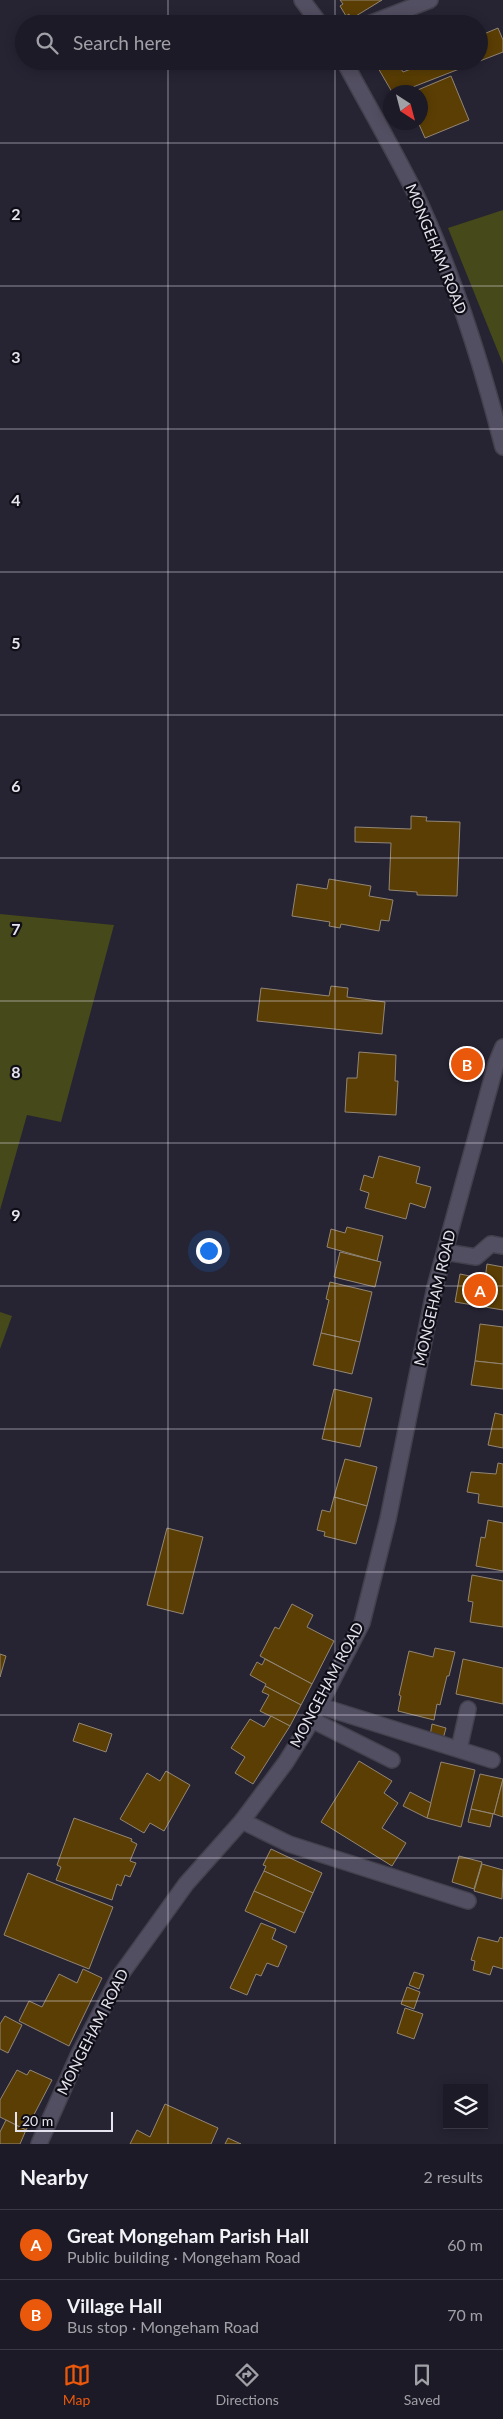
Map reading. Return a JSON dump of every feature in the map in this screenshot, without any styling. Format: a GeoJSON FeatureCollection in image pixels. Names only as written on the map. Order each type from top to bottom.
{"type":"FeatureCollection","features":[{"type":"Feature","properties":{"kind":"street"},"geometry":{"type":"LineString","coordinates":[[302,0],[313,15]]}},
{"type":"Feature","properties":{"kind":"street"},"geometry":{"type":"LineString","coordinates":[[392,15],[430,0]]}},
{"type":"Feature","properties":{"kind":"street","name":"MONGEHAM ROAD"},"geometry":{"type":"LineString","coordinates":[[349,70],[416,195],[441,253],[485,376],[503,447]]}},
{"type":"Feature","properties":{"kind":"street","name":"MONGEHAM ROAD"},"geometry":{"type":"LineString","coordinates":[[39,2144],[78,2056],[119,1977],[186,1884],[242,1821],[286,1762],[320,1706],[362,1623],[388,1519],[435,1287],[496,1064],[503,1047]]}},
{"type":"Feature","properties":{"kind":"street"},"geometry":{"type":"LineString","coordinates":[[444,1252],[476,1257],[491,1244],[503,1246]]}},
{"type":"Feature","properties":{"kind":"street"},"geometry":{"type":"LineString","coordinates":[[320,1706],[492,1760]]}},
{"type":"Feature","properties":{"kind":"street"},"geometry":{"type":"LineString","coordinates":[[459,1750],[468,1709]]}},
{"type":"Feature","properties":{"kind":"street"},"geometry":{"type":"LineString","coordinates":[[312,1720],[392,1760]]}},
{"type":"Feature","properties":{"kind":"street"},"geometry":{"type":"LineString","coordinates":[[242,1821],[289,1844],[468,1901]]}},
{"type":"Feature","properties":{"kind":"green space"},"geometry":{"type":"Polygon","coordinates":[[[503,210],[503,364],[448,228],[503,210]]]}},
{"type":"Feature","properties":{"kind":"green space"},"geometry":{"type":"Polygon","coordinates":[[[0,914],[114,925],[61,1122],[27,1115],[0,1210],[0,914]]]}},
{"type":"Feature","properties":{"kind":"green space"},"geometry":{"type":"Polygon","coordinates":[[[0,1312],[12,1316],[0,1349],[0,1312]]]}},
{"type":"Feature","properties":{"kind":"building"},"geometry":{"type":"Polygon","coordinates":[[[340,0],[382,0],[358,15],[345,15],[340,6],[343,4],[340,0]]]}},
{"type":"Feature","properties":{"kind":"building"},"geometry":{"type":"Polygon","coordinates":[[[498,28],[503,40],[503,52],[488,58],[488,32],[498,28]]]}},
{"type":"Feature","properties":{"kind":"building"},"geometry":{"type":"Polygon","coordinates":[[[379,70],[402,70],[403,72],[408,70],[457,70],[418,85],[388,85],[379,70]]]}},
{"type":"Feature","properties":{"kind":"building"},"geometry":{"type":"Polygon","coordinates":[[[451,76],[469,120],[425,138],[422,130],[428,130],[428,86],[451,76]]]}},
{"type":"Feature","properties":{"kind":"building"},"geometry":{"type":"Polygon","coordinates":[[[411,816],[427,817],[426,821],[460,822],[457,896],[417,895],[417,892],[389,890],[391,843],[355,842],[355,827],[411,829],[411,816]]]}},
{"type":"Feature","properties":{"kind":"building"},"geometry":{"type":"Polygon","coordinates":[[[329,879],[371,886],[369,896],[393,900],[389,921],[381,920],[379,931],[341,924],[340,928],[329,926],[330,922],[292,916],[297,884],[327,889],[329,879]]]}},
{"type":"Feature","properties":{"kind":"building"},"geometry":{"type":"Polygon","coordinates":[[[331,986],[348,988],[347,997],[385,1002],[382,1034],[257,1021],[261,988],[329,996],[331,986]]]}},
{"type":"Feature","properties":{"kind":"building"},"geometry":{"type":"Polygon","coordinates":[[[359,1052],[396,1055],[395,1081],[398,1081],[396,1115],[345,1112],[347,1078],[357,1078],[359,1052]]]}},
{"type":"Feature","properties":{"kind":"building"},"geometry":{"type":"Polygon","coordinates":[[[379,1156],[420,1167],[416,1183],[431,1187],[425,1208],[410,1203],[406,1219],[365,1208],[369,1193],[360,1190],[364,1175],[373,1178],[379,1156]]]}},
{"type":"Feature","properties":{"kind":"building"},"geometry":{"type":"Polygon","coordinates":[[[347,1227],[383,1236],[377,1261],[327,1247],[331,1229],[345,1233],[347,1227]]]}},
{"type":"Feature","properties":{"kind":"building"},"geometry":{"type":"Polygon","coordinates":[[[340,1252],[381,1262],[375,1287],[334,1277],[340,1252]]]}},
{"type":"Feature","properties":{"kind":"building"},"geometry":{"type":"Polygon","coordinates":[[[487,1264],[503,1267],[503,1310],[455,1302],[460,1274],[485,1279],[487,1264]]]}},
{"type":"Feature","properties":{"kind":"building"},"geometry":{"type":"Polygon","coordinates":[[[330,1282],[372,1292],[360,1342],[321,1333],[329,1300],[326,1299],[330,1282]]]}},
{"type":"Feature","properties":{"kind":"building"},"geometry":{"type":"Polygon","coordinates":[[[480,1324],[503,1327],[503,1364],[475,1361],[480,1324]]]}},
{"type":"Feature","properties":{"kind":"building"},"geometry":{"type":"Polygon","coordinates":[[[321,1333],[360,1342],[352,1374],[313,1365],[321,1333]]]}},
{"type":"Feature","properties":{"kind":"building"},"geometry":{"type":"Polygon","coordinates":[[[475,1361],[503,1364],[503,1389],[471,1385],[475,1361]]]}},
{"type":"Feature","properties":{"kind":"building"},"geometry":{"type":"Polygon","coordinates":[[[334,1389],[372,1398],[360,1447],[322,1439],[334,1389]]]}},
{"type":"Feature","properties":{"kind":"building"},"geometry":{"type":"Polygon","coordinates":[[[495,1413],[503,1415],[503,1448],[488,1445],[495,1413]]]}},
{"type":"Feature","properties":{"kind":"building"},"geometry":{"type":"Polygon","coordinates":[[[345,1459],[377,1467],[367,1506],[334,1497],[345,1459]]]}},
{"type":"Feature","properties":{"kind":"building"},"geometry":{"type":"Polygon","coordinates":[[[498,1463],[503,1464],[503,1507],[478,1503],[479,1494],[467,1492],[471,1472],[496,1474],[498,1463]]]}},
{"type":"Feature","properties":{"kind":"building"},"geometry":{"type":"Polygon","coordinates":[[[334,1497],[367,1506],[356,1544],[324,1536],[325,1532],[317,1530],[322,1510],[330,1512],[334,1497]]]}},
{"type":"Feature","properties":{"kind":"building"},"geometry":{"type":"Polygon","coordinates":[[[488,1520],[503,1523],[503,1571],[476,1566],[481,1537],[485,1538],[488,1520]]]}},
{"type":"Feature","properties":{"kind":"building"},"geometry":{"type":"Polygon","coordinates":[[[167,1528],[203,1537],[183,1614],[147,1605],[167,1528]]]}},
{"type":"Feature","properties":{"kind":"building"},"geometry":{"type":"Polygon","coordinates":[[[472,1575],[503,1581],[503,1627],[470,1622],[473,1602],[468,1601],[472,1575]]]}},
{"type":"Feature","properties":{"kind":"building"},"geometry":{"type":"Polygon","coordinates":[[[292,1604],[313,1615],[307,1627],[334,1641],[312,1684],[260,1656],[275,1627],[279,1629],[292,1604]]]}},
{"type":"Feature","properties":{"kind":"building"},"geometry":{"type":"Polygon","coordinates":[[[435,1648],[455,1652],[440,1705],[437,1704],[434,1720],[398,1711],[401,1696],[399,1695],[409,1651],[433,1657],[435,1648]]]}},
{"type":"Feature","properties":{"kind":"building"},"geometry":{"type":"Polygon","coordinates":[[[0,1654],[6,1656],[0,1677],[0,1654]]]}},
{"type":"Feature","properties":{"kind":"building"},"geometry":{"type":"Polygon","coordinates":[[[265,1659],[312,1684],[301,1705],[265,1686],[266,1684],[250,1675],[257,1662],[262,1665],[265,1659]]]}},
{"type":"Feature","properties":{"kind":"building"},"geometry":{"type":"Polygon","coordinates":[[[463,1659],[503,1668],[503,1704],[456,1694],[463,1659]]]}},
{"type":"Feature","properties":{"kind":"building"},"geometry":{"type":"Polygon","coordinates":[[[265,1686],[301,1705],[290,1726],[260,1711],[269,1695],[262,1692],[265,1686]]]}},
{"type":"Feature","properties":{"kind":"building"},"geometry":{"type":"Polygon","coordinates":[[[271,1716],[290,1726],[253,1784],[235,1773],[245,1757],[231,1748],[250,1719],[264,1727],[271,1716]]]}},
{"type":"Feature","properties":{"kind":"building"},"geometry":{"type":"Polygon","coordinates":[[[79,1723],[112,1734],[106,1752],[73,1741],[79,1723]]]}},
{"type":"Feature","properties":{"kind":"building"},"geometry":{"type":"Polygon","coordinates":[[[432,1724],[446,1728],[443,1739],[430,1736],[432,1724]]]}},
{"type":"Feature","properties":{"kind":"building"},"geometry":{"type":"Polygon","coordinates":[[[359,1761],[392,1781],[384,1793],[398,1803],[382,1828],[406,1843],[392,1866],[321,1822],[359,1761]]]}},
{"type":"Feature","properties":{"kind":"building"},"geometry":{"type":"Polygon","coordinates":[[[441,1762],[475,1770],[461,1827],[427,1818],[441,1762]]]}},
{"type":"Feature","properties":{"kind":"building"},"geometry":{"type":"Polygon","coordinates":[[[166,1771],[190,1785],[164,1831],[150,1823],[144,1833],[120,1819],[147,1773],[160,1781],[166,1771]]]}},
{"type":"Feature","properties":{"kind":"building"},"geometry":{"type":"Polygon","coordinates":[[[480,1774],[503,1779],[494,1814],[471,1809],[480,1774]]]}},
{"type":"Feature","properties":{"kind":"building"},"geometry":{"type":"Polygon","coordinates":[[[503,1779],[503,1817],[494,1814],[503,1779]]]}},
{"type":"Feature","properties":{"kind":"building"},"geometry":{"type":"Polygon","coordinates":[[[410,1792],[431,1803],[427,1818],[403,1806],[410,1792]]]}},
{"type":"Feature","properties":{"kind":"building"},"geometry":{"type":"Polygon","coordinates":[[[471,1809],[493,1814],[490,1827],[468,1822],[471,1809]]]}},
{"type":"Feature","properties":{"kind":"building"},"geometry":{"type":"Polygon","coordinates":[[[74,1818],[132,1839],[131,1841],[137,1844],[130,1861],[136,1863],[130,1877],[125,1875],[121,1886],[117,1884],[112,1900],[56,1880],[61,1867],[57,1865],[74,1818]]]}},
{"type":"Feature","properties":{"kind":"building"},"geometry":{"type":"Polygon","coordinates":[[[271,1849],[322,1873],[313,1893],[264,1871],[266,1866],[263,1865],[271,1849]]]}},
{"type":"Feature","properties":{"kind":"building"},"geometry":{"type":"Polygon","coordinates":[[[459,1856],[482,1862],[474,1889],[452,1882],[459,1856]]]}},
{"type":"Feature","properties":{"kind":"building"},"geometry":{"type":"Polygon","coordinates":[[[482,1864],[503,1870],[502,1899],[474,1891],[482,1864]]]}},
{"type":"Feature","properties":{"kind":"building"},"geometry":{"type":"Polygon","coordinates":[[[264,1871],[313,1893],[304,1913],[254,1891],[264,1871]]]}},
{"type":"Feature","properties":{"kind":"building"},"geometry":{"type":"Polygon","coordinates":[[[28,1873],[113,1907],[89,1969],[4,1935],[28,1873]]]}},
{"type":"Feature","properties":{"kind":"building"},"geometry":{"type":"Polygon","coordinates":[[[254,1891],[304,1913],[295,1933],[245,1911],[254,1891]]]}},
{"type":"Feature","properties":{"kind":"building"},"geometry":{"type":"Polygon","coordinates":[[[261,1923],[276,1929],[272,1939],[287,1946],[278,1967],[267,1963],[261,1976],[256,1974],[247,1995],[230,1988],[261,1923]]]}},
{"type":"Feature","properties":{"kind":"building"},"geometry":{"type":"Polygon","coordinates":[[[478,1937],[498,1942],[500,1937],[503,1938],[503,1969],[493,1966],[490,1975],[473,1970],[475,1961],[471,1960],[478,1937]]]}},
{"type":"Feature","properties":{"kind":"building"},"geometry":{"type":"Polygon","coordinates":[[[83,1969],[102,1978],[69,2046],[19,2021],[29,2001],[42,2007],[59,1974],[77,1983],[83,1969]]]}},
{"type":"Feature","properties":{"kind":"building"},"geometry":{"type":"Polygon","coordinates":[[[414,1972],[424,1975],[419,1989],[409,1985],[414,1972]]]}},
{"type":"Feature","properties":{"kind":"building"},"geometry":{"type":"Polygon","coordinates":[[[407,1987],[420,1992],[414,2009],[401,2004],[407,1987]]]}},
{"type":"Feature","properties":{"kind":"building"},"geometry":{"type":"Polygon","coordinates":[[[405,2008],[423,2014],[414,2039],[397,2033],[405,2008]]]}},
{"type":"Feature","properties":{"kind":"building"},"geometry":{"type":"Polygon","coordinates":[[[5,2016],[22,2025],[8,2053],[0,2049],[0,2024],[5,2016]]]}},
{"type":"Feature","properties":{"kind":"building"},"geometry":{"type":"Polygon","coordinates":[[[17,2070],[27,2075],[30,2070],[52,2080],[26,2130],[0,2117],[0,2100],[17,2070]]]}},
{"type":"Feature","properties":{"kind":"building"},"geometry":{"type":"Polygon","coordinates":[[[165,2104],[218,2128],[211,2144],[130,2144],[137,2130],[150,2137],[165,2104]]]}},
{"type":"Feature","properties":{"kind":"building"},"geometry":{"type":"Polygon","coordinates":[[[6,2120],[26,2130],[20,2144],[0,2144],[0,2132],[6,2120]]]}},
{"type":"Feature","properties":{"kind":"building"},"geometry":{"type":"Polygon","coordinates":[[[228,2138],[241,2144],[225,2144],[228,2138]]]}},
{"type":"Feature","properties":{"kind":"place","name":"Village Hall"},"geometry":{"type":"Point","coordinates":[467,1064]}},
{"type":"Feature","properties":{"kind":"place","name":"Great Mongeham Parish Hall"},"geometry":{"type":"Point","coordinates":[480,1290]}}]}
